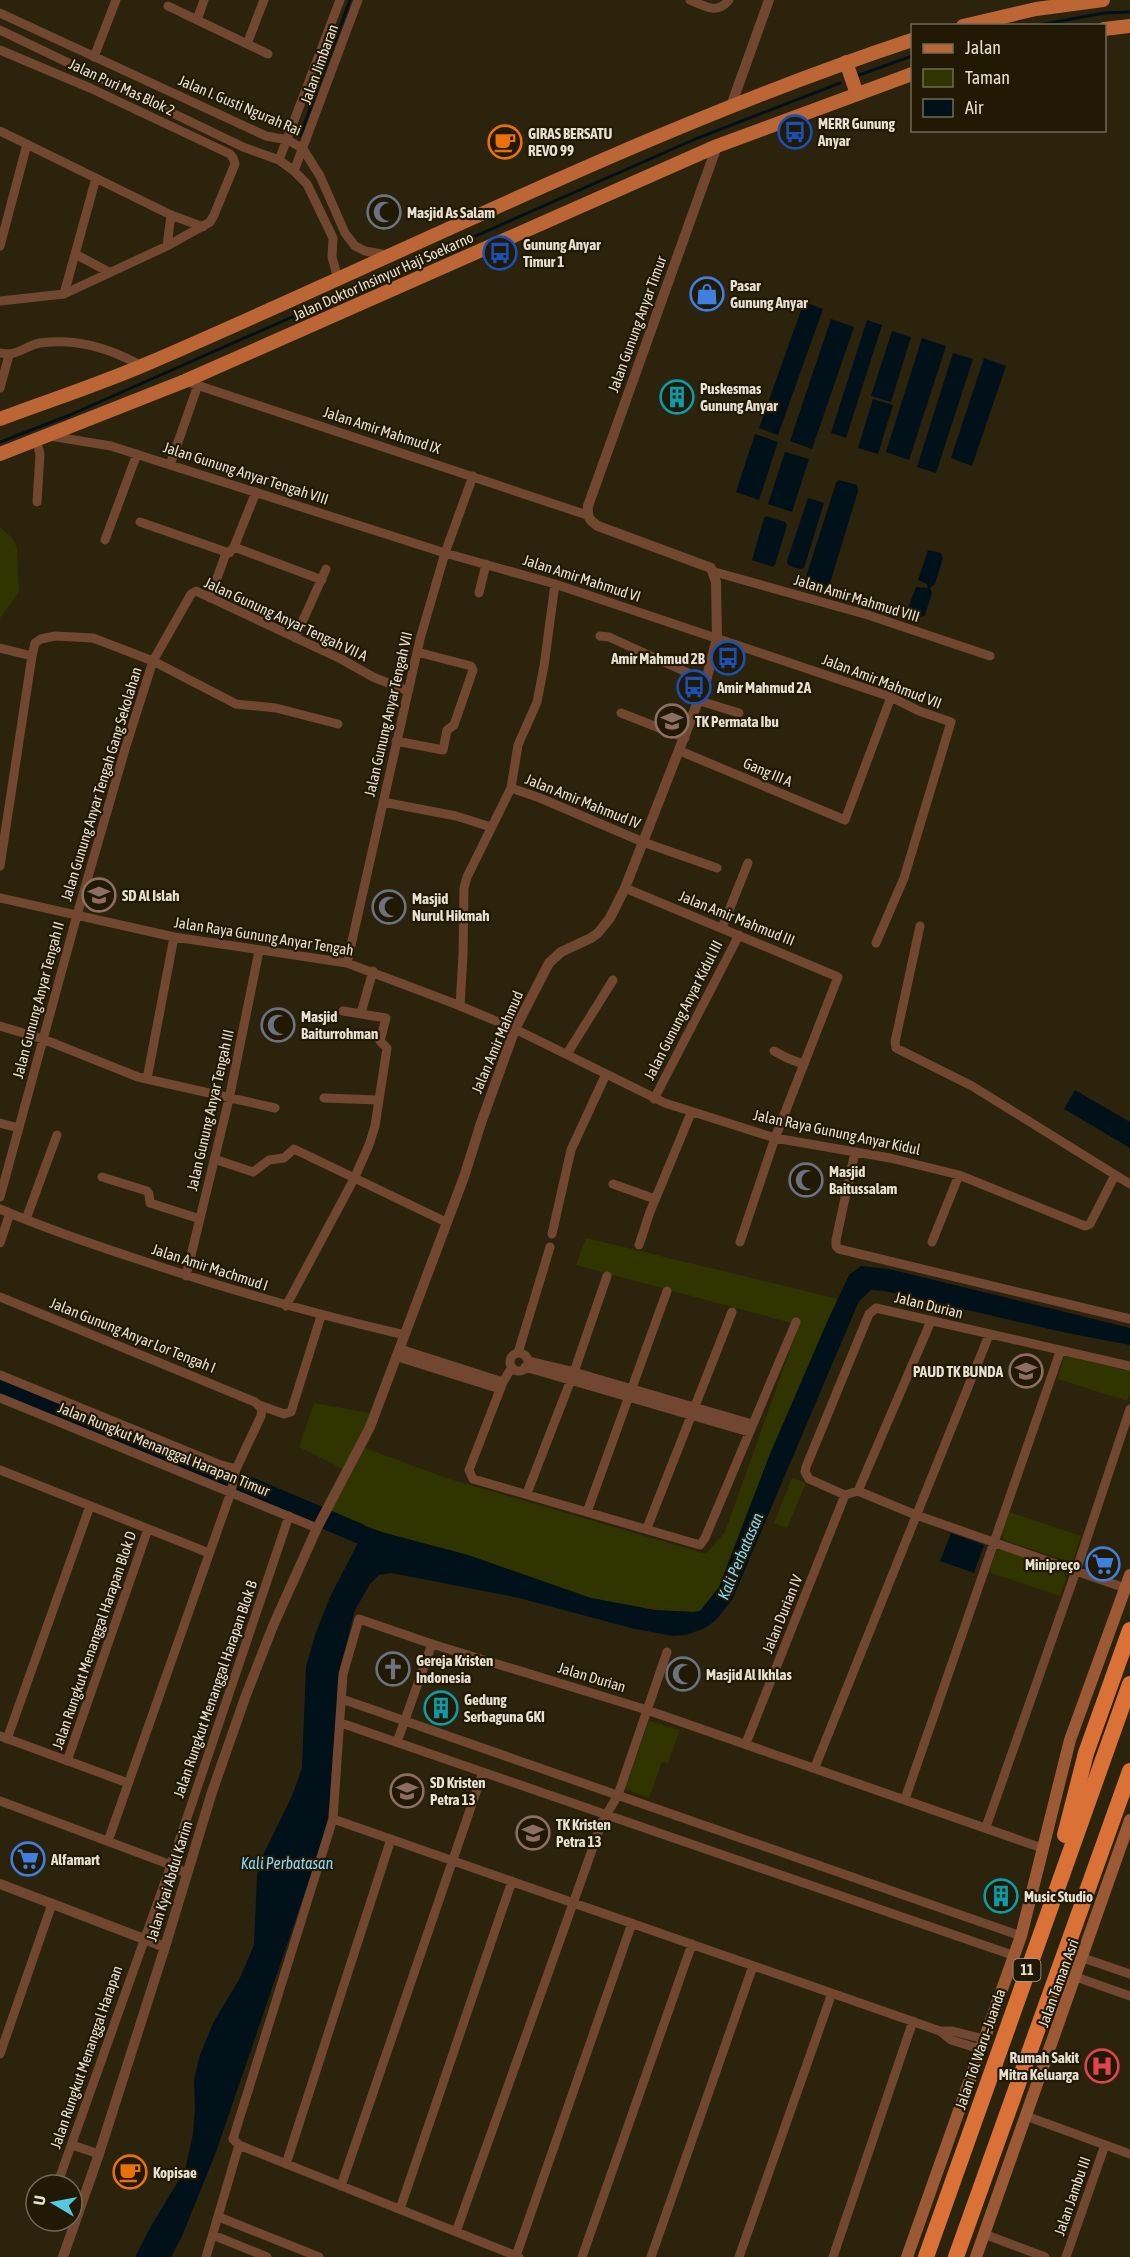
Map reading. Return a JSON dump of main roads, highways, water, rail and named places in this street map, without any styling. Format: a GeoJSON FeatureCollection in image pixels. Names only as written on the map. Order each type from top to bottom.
{"type":"FeatureCollection","features":[{"type":"Feature","properties":{"kind":"highway"},"geometry":{"type":"LineString","coordinates":[[1041,1932],[1086,1753],[1130,1631]]}},
{"type":"Feature","properties":{"kind":"highway","name":"Jalan Tol Waru–Juanda"},"geometry":{"type":"LineString","coordinates":[[926,2257],[1130,1684]]}},
{"type":"Feature","properties":{"kind":"highway","name":"11"},"geometry":{"type":"LineString","coordinates":[[956,2257],[1130,1771]]}},
{"type":"Feature","properties":{"kind":"main road"},"geometry":{"type":"LineString","coordinates":[[972,24],[1036,9],[1103,0]]}},
{"type":"Feature","properties":{"kind":"main road"},"geometry":{"type":"LineString","coordinates":[[1106,29],[1130,26]]}},
{"type":"Feature","properties":{"kind":"main road","name":"Jalan Doktor Insinyur Haji Soekarno"},"geometry":{"type":"LineString","coordinates":[[0,419],[142,366],[388,255],[731,106],[846,62],[911,40]]}},
{"type":"Feature","properties":{"kind":"main road"},"geometry":{"type":"LineString","coordinates":[[846,62],[857,94]]}},
{"type":"Feature","properties":{"kind":"main road","name":"Jalan Doktor Insinyur Haji Soekarno"},"geometry":{"type":"LineString","coordinates":[[0,454],[185,381],[717,146],[911,74]]}},
{"type":"Feature","properties":{"kind":"main road"},"geometry":{"type":"LineString","coordinates":[[907,2257],[1015,1956],[1070,1740],[1130,1575]]}},
{"type":"Feature","properties":{"kind":"main road","name":"Jalan Taman Asri"},"geometry":{"type":"LineString","coordinates":[[976,2257],[1130,1820]]}},
{"type":"Feature","properties":{"kind":"water"},"geometry":{"type":"Polygon","coordinates":[[[804,302],[823,309],[778,435],[759,428],[804,302]]]}},
{"type":"Feature","properties":{"kind":"water"},"geometry":{"type":"Polygon","coordinates":[[[831,319],[854,327],[812,449],[790,441],[831,319]]]}},
{"type":"Feature","properties":{"kind":"water"},"geometry":{"type":"Polygon","coordinates":[[[867,320],[882,325],[846,438],[831,433],[867,320]]]}},
{"type":"Feature","properties":{"kind":"water"},"geometry":{"type":"Polygon","coordinates":[[[892,331],[911,337],[891,402],[871,396],[892,331]]]}},
{"type":"Feature","properties":{"kind":"water"},"geometry":{"type":"Polygon","coordinates":[[[922,338],[946,346],[909,460],[886,452],[922,338]]]}},
{"type":"Feature","properties":{"kind":"water"},"geometry":{"type":"Polygon","coordinates":[[[953,353],[973,359],[936,473],[917,467],[953,353]]]}},
{"type":"Feature","properties":{"kind":"water"},"geometry":{"type":"Polygon","coordinates":[[[984,358],[1006,366],[972,466],[951,458],[984,358]]]}},
{"type":"Feature","properties":{"kind":"water"},"geometry":{"type":"Polygon","coordinates":[[[873,399],[893,405],[878,454],[858,448],[873,399]]]}},
{"type":"Feature","properties":{"kind":"water"},"geometry":{"type":"Polygon","coordinates":[[[755,434],[778,442],[759,500],[736,492],[755,434]]]}},
{"type":"Feature","properties":{"kind":"water"},"geometry":{"type":"Polygon","coordinates":[[[785,452],[809,459],[792,512],[768,504],[785,452]]]}},
{"type":"Feature","properties":{"kind":"water"},"geometry":{"type":"Polygon","coordinates":[[[839,480],[857,485],[858,491],[830,583],[826,586],[807,581],[806,577],[836,483],[839,480]]]}},
{"type":"Feature","properties":{"kind":"water"},"geometry":{"type":"Polygon","coordinates":[[[808,498],[824,503],[804,568],[799,569],[788,565],[787,561],[808,498]]]}},
{"type":"Feature","properties":{"kind":"water"},"geometry":{"type":"Polygon","coordinates":[[[766,516],[785,522],[787,525],[773,567],[752,560],[766,516]]]}},
{"type":"Feature","properties":{"kind":"water"},"geometry":{"type":"Polygon","coordinates":[[[928,550],[941,553],[943,558],[935,584],[930,588],[932,593],[925,615],[922,617],[907,611],[916,587],[928,588],[927,584],[918,580],[928,550]]]}},
{"type":"Feature","properties":{"kind":"water"},"geometry":{"type":"Polygon","coordinates":[[[1075,1090],[1130,1122],[1130,1148],[1064,1109],[1075,1090]]]}},
{"type":"Feature","properties":{"kind":"water","name":"Kali Perbatasan"},"geometry":{"type":"Polygon","coordinates":[[[861,1266],[889,1269],[1130,1328],[1130,1345],[1067,1333],[885,1291],[871,1290],[859,1301],[732,1600],[716,1620],[705,1628],[686,1635],[674,1636],[635,1629],[515,1597],[391,1573],[379,1575],[370,1584],[355,1610],[340,1668],[328,1818],[317,1857],[216,2152],[182,2236],[171,2257],[135,2257],[185,2170],[193,2134],[194,2079],[200,2055],[213,2023],[239,1980],[254,1945],[257,1875],[263,1855],[292,1796],[302,1768],[306,1667],[315,1635],[330,1597],[362,1535],[333,1523],[336,1516],[385,1533],[468,1555],[591,1598],[655,1610],[700,1611],[719,1587],[770,1454],[827,1322],[849,1275],[861,1266]]]}},
{"type":"Feature","properties":{"kind":"water"},"geometry":{"type":"Polygon","coordinates":[[[951,1533],[984,1545],[974,1573],[940,1561],[951,1533]]]}},
{"type":"Feature","properties":{"kind":"waterway"},"geometry":{"type":"LineString","coordinates":[[300,136],[350,0]]}},
{"type":"Feature","properties":{"kind":"waterway"},"geometry":{"type":"LineString","coordinates":[[1045,24],[1104,13],[1130,12]]}},
{"type":"Feature","properties":{"kind":"waterway"},"geometry":{"type":"LineString","coordinates":[[859,75],[911,56]]}},
{"type":"Feature","properties":{"kind":"waterway"},"geometry":{"type":"LineString","coordinates":[[351,291],[693,140],[840,83]]}},
{"type":"Feature","properties":{"kind":"waterway"},"geometry":{"type":"LineString","coordinates":[[0,442],[70,415],[333,299]]}},
{"type":"Feature","properties":{"kind":"waterway"},"geometry":{"type":"LineString","coordinates":[[0,1384],[70,1411],[358,1533]]}},
{"type":"Feature","properties":{"kind":"place","name":"MERR Gunung Anyar"},"geometry":{"type":"Point","coordinates":[795,132]}},
{"type":"Feature","properties":{"kind":"place","name":"GIRAS BERSATU REVO 99"},"geometry":{"type":"Point","coordinates":[505,142]}},
{"type":"Feature","properties":{"kind":"place","name":"Masjid As Salam"},"geometry":{"type":"Point","coordinates":[384,212]}},
{"type":"Feature","properties":{"kind":"place","name":"Gunung Anyar Timur 1"},"geometry":{"type":"Point","coordinates":[500,253]}},
{"type":"Feature","properties":{"kind":"place","name":"Pasar Gunung Anyar"},"geometry":{"type":"Point","coordinates":[707,294]}},
{"type":"Feature","properties":{"kind":"place","name":"Puskesmas Gunung Anyar"},"geometry":{"type":"Point","coordinates":[677,397]}},
{"type":"Feature","properties":{"kind":"place","name":"Amir Mahmud 2B"},"geometry":{"type":"Point","coordinates":[728,658]}},
{"type":"Feature","properties":{"kind":"place","name":"Amir Mahmud 2A"},"geometry":{"type":"Point","coordinates":[694,687]}},
{"type":"Feature","properties":{"kind":"place","name":"TK Permata Ibu"},"geometry":{"type":"Point","coordinates":[672,721]}},
{"type":"Feature","properties":{"kind":"place","name":"SD Al Islah"},"geometry":{"type":"Point","coordinates":[99,895]}},
{"type":"Feature","properties":{"kind":"place","name":"Masjid Nurul Hikmah"},"geometry":{"type":"Point","coordinates":[389,907]}},
{"type":"Feature","properties":{"kind":"place","name":"Masjid Baiturrohman"},"geometry":{"type":"Point","coordinates":[278,1025]}},
{"type":"Feature","properties":{"kind":"place","name":"Masjid Baitussalam"},"geometry":{"type":"Point","coordinates":[806,1180]}},
{"type":"Feature","properties":{"kind":"place","name":"PAUD TK BUNDA"},"geometry":{"type":"Point","coordinates":[1026,1371]}},
{"type":"Feature","properties":{"kind":"place","name":"Minipreço"},"geometry":{"type":"Point","coordinates":[1103,1564]}},
{"type":"Feature","properties":{"kind":"place","name":"Gereja Kristen Indonesia"},"geometry":{"type":"Point","coordinates":[393,1669]}},
{"type":"Feature","properties":{"kind":"place","name":"Masjid Al Ikhlas"},"geometry":{"type":"Point","coordinates":[683,1674]}},
{"type":"Feature","properties":{"kind":"place","name":"Gedung Serbaguna GKI"},"geometry":{"type":"Point","coordinates":[441,1708]}},
{"type":"Feature","properties":{"kind":"place","name":"SD Kristen Petra 13"},"geometry":{"type":"Point","coordinates":[407,1791]}},
{"type":"Feature","properties":{"kind":"place","name":"TK Kristen Petra 13"},"geometry":{"type":"Point","coordinates":[533,1833]}},
{"type":"Feature","properties":{"kind":"place","name":"Alfamart"},"geometry":{"type":"Point","coordinates":[28,1859]}},
{"type":"Feature","properties":{"kind":"place","name":"Music Studio"},"geometry":{"type":"Point","coordinates":[1001,1896]}},
{"type":"Feature","properties":{"kind":"place","name":"Rumah Sakit Mitra Keluarga"},"geometry":{"type":"Point","coordinates":[1102,2066]}},
{"type":"Feature","properties":{"kind":"place","name":"Kopisae"},"geometry":{"type":"Point","coordinates":[130,2172]}}]}
